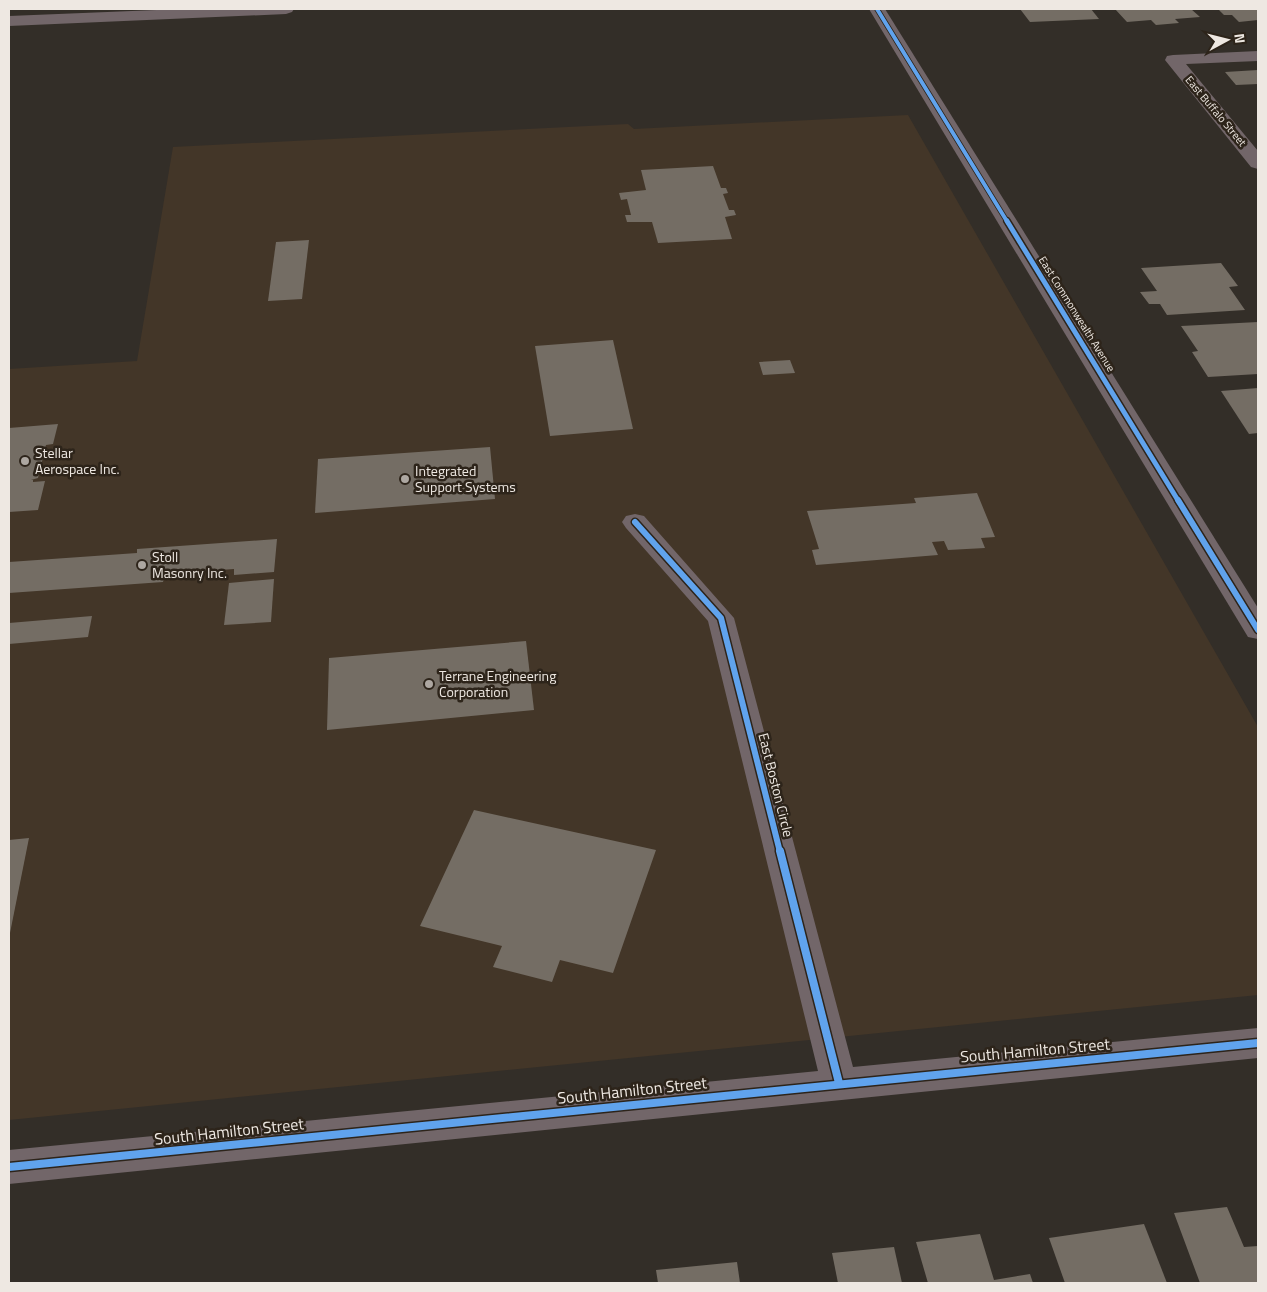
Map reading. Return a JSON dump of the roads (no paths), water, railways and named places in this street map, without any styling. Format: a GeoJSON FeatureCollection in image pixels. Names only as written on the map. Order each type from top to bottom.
{"type":"FeatureCollection","features":[{"type":"Feature","properties":{"kind":"street"},"geometry":{"type":"LineString","coordinates":[[9,21],[286,9]]}},
{"type":"Feature","properties":{"kind":"street","name":"East Commonwealth Avenue"},"geometry":{"type":"LineString","coordinates":[[877,9],[1258,630]]}},
{"type":"Feature","properties":{"kind":"street","name":"East Buffalo Street"},"geometry":{"type":"LineString","coordinates":[[1258,56],[1173,60],[1258,163]]}},
{"type":"Feature","properties":{"kind":"street","name":"East Boston Circle"},"geometry":{"type":"LineString","coordinates":[[635,522],[721,618],[838,1083]]}},
{"type":"Feature","properties":{"kind":"street","name":"South Hamilton Street"},"geometry":{"type":"LineString","coordinates":[[9,1167],[838,1083],[1258,1043]]}},
{"type":"Feature","properties":{"kind":"place","name":"Stellar Aerospace Inc."},"geometry":{"type":"Point","coordinates":[25,461]}},
{"type":"Feature","properties":{"kind":"place","name":"Integrated Support Systems"},"geometry":{"type":"Point","coordinates":[405,479]}},
{"type":"Feature","properties":{"kind":"place","name":"Stoll Masonry Inc."},"geometry":{"type":"Point","coordinates":[142,565]}},
{"type":"Feature","properties":{"kind":"place","name":"Terrane Engineering Corporation"},"geometry":{"type":"Point","coordinates":[429,684]}}]}
